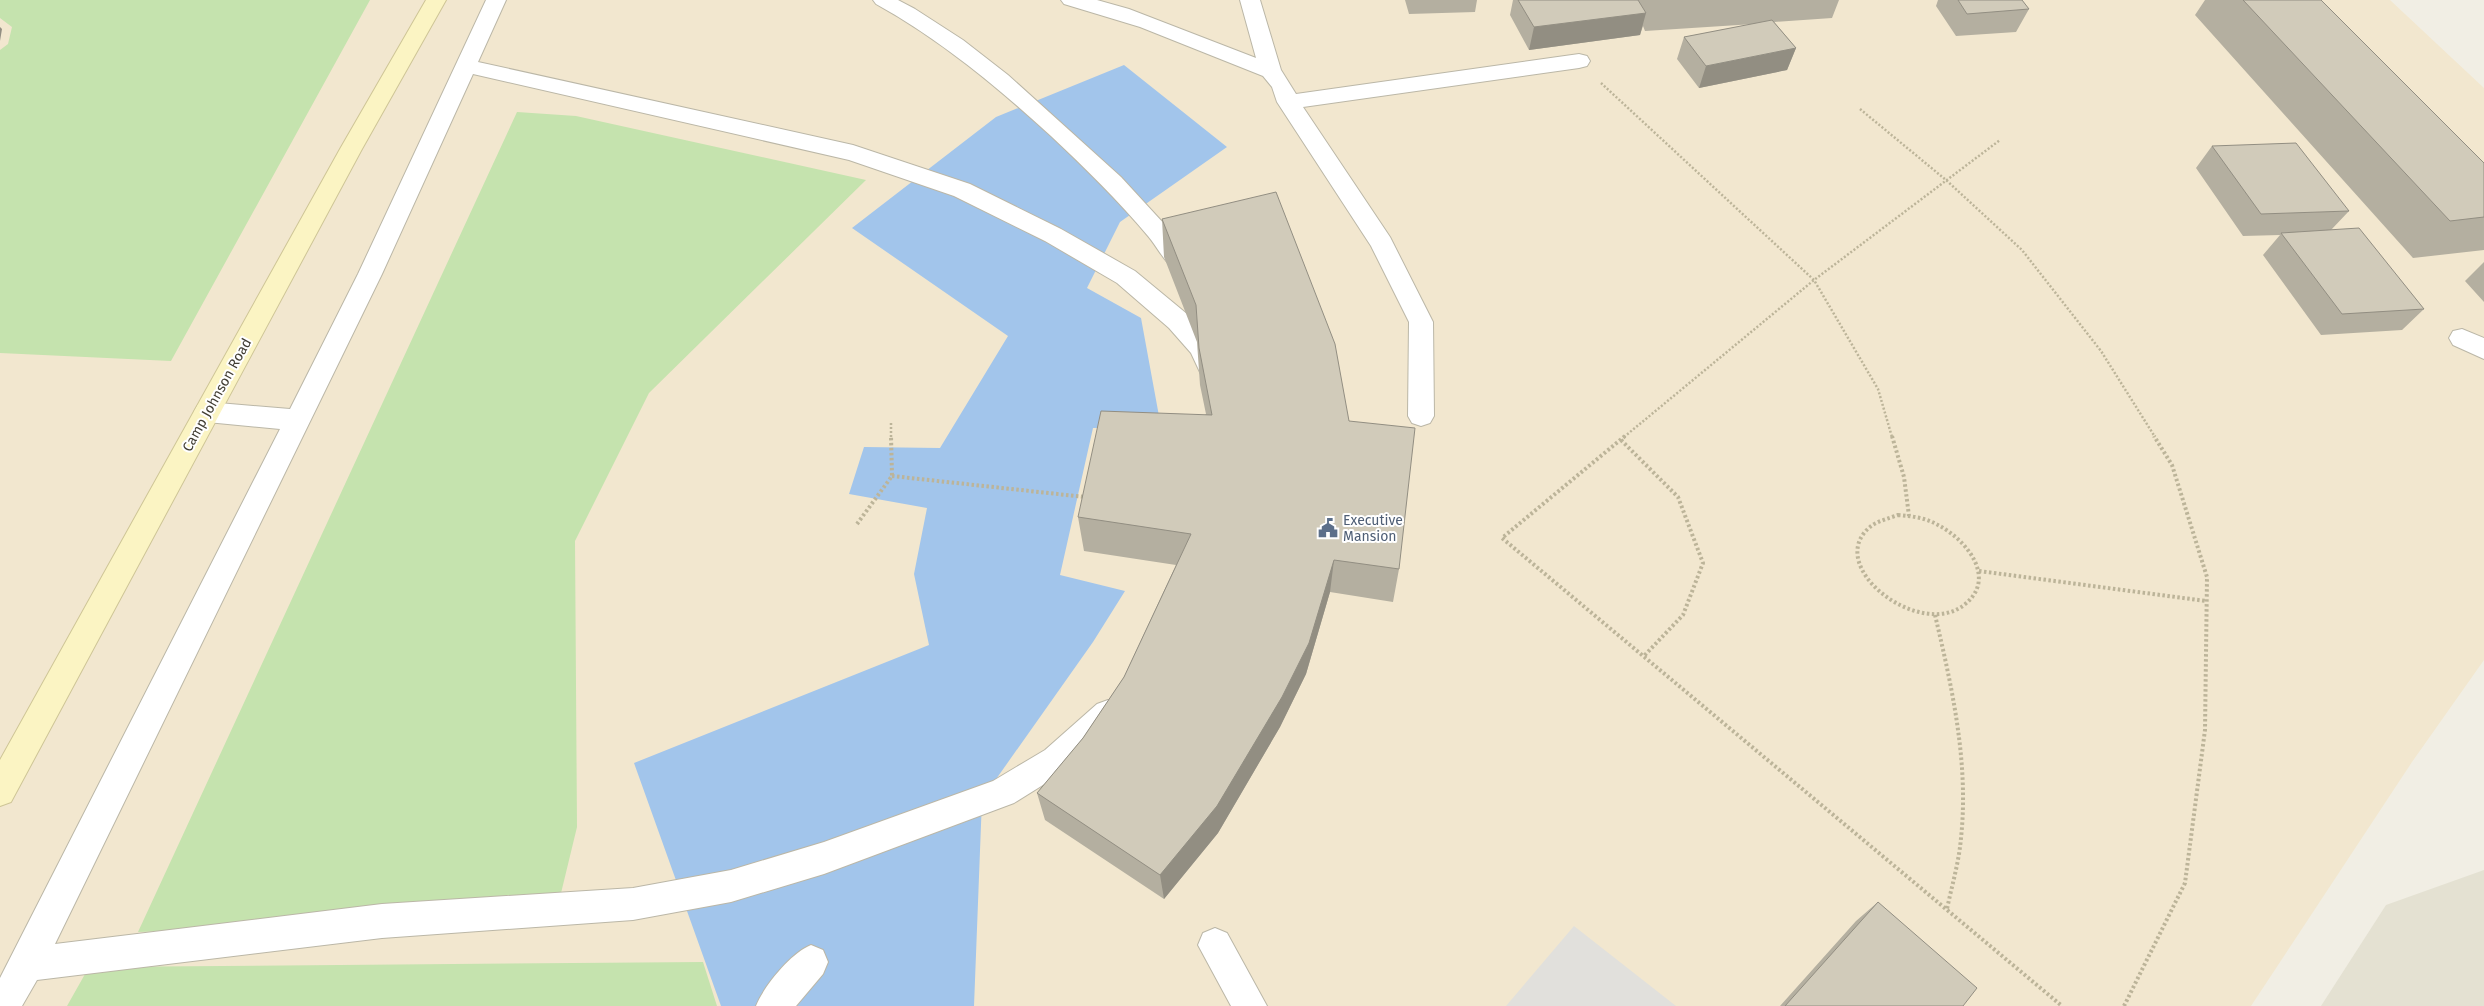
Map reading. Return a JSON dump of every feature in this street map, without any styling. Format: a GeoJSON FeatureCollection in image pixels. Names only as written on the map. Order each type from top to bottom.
{"type":"FeatureCollection","features":[{"type":"Feature","properties":{"kind":"main road","name":"Camp Johnson Road"},"geometry":{"type":"LineString","coordinates":[[0,791],[346,157],[436,0]]}},
{"type":"Feature","properties":{"kind":"lane"},"geometry":{"type":"LineString","coordinates":[[4,1006],[27,964],[370,274],[496,0]]}},
{"type":"Feature","properties":{"kind":"lane"},"geometry":{"type":"LineString","coordinates":[[883,0],[947,38],[1030,104],[1149,219],[1194,282]]}},
{"type":"Feature","properties":{"kind":"lane"},"geometry":{"type":"LineString","coordinates":[[1250,0],[1271,71],[1282,86],[1288,102],[1382,243],[1421,322],[1421,416]]}},
{"type":"Feature","properties":{"kind":"lane"},"geometry":{"type":"LineString","coordinates":[[1090,1],[1159,26],[1271,71]]}},
{"type":"Feature","properties":{"kind":"lane"},"geometry":{"type":"LineString","coordinates":[[1288,102],[1579,61]]}},
{"type":"Feature","properties":{"kind":"lane"},"geometry":{"type":"LineString","coordinates":[[466,66],[852,153],[962,190],[1053,235],[1126,277],[1178,321],[1201,348],[1214,377],[1222,403]]}},
{"type":"Feature","properties":{"kind":"lane"},"geometry":{"type":"LineString","coordinates":[[2462,338],[2484,349]]}},
{"type":"Feature","properties":{"kind":"lane"},"geometry":{"type":"LineString","coordinates":[[207,412],[296,420]]}},
{"type":"Feature","properties":{"kind":"lane"},"geometry":{"type":"LineString","coordinates":[[27,964],[382,921],[633,904],[731,886],[824,858],[1003,792],[1056,760],[1090,732],[1131,691]]}},
{"type":"Feature","properties":{"kind":"lane"},"geometry":{"type":"LineString","coordinates":[[1215,946],[1250,1006]]}},
{"type":"Feature","properties":{"kind":"lane"},"geometry":{"type":"LineString","coordinates":[[773,1006],[811,962]]}},
{"type":"Feature","properties":{"kind":"path"},"geometry":{"type":"LineString","coordinates":[[1579,61],[1615,98],[1814,280],[1878,389],[1904,477],[1909,516]]}},
{"type":"Feature","properties":{"kind":"path"},"geometry":{"type":"LineString","coordinates":[[1860,109],[1946,180],[2022,250],[2101,351],[2172,465],[2207,576],[2205,730],[2185,883],[2124,1006]]}},
{"type":"Feature","properties":{"kind":"path"},"geometry":{"type":"LineString","coordinates":[[2000,140],[1814,280],[1502,538],[2062,1006]]}},
{"type":"Feature","properties":{"kind":"path"},"geometry":{"type":"LineString","coordinates":[[858,524],[892,476],[891,423]]}},
{"type":"Feature","properties":{"kind":"path"},"geometry":{"type":"LineString","coordinates":[[1621,440],[1678,497],[1703,563],[1683,615],[1644,656]]}},
{"type":"Feature","properties":{"kind":"path"},"geometry":{"type":"LineString","coordinates":[[892,476],[1086,497]]}},
{"type":"Feature","properties":{"kind":"path"},"geometry":{"type":"LineString","coordinates":[[1898,515],[1909,516],[1938,524],[1956,536],[1971,552],[1979,571],[1979,588],[1970,603],[1954,612],[1935,615],[1913,612],[1875,589],[1863,573],[1857,556],[1859,540],[1867,527],[1881,519],[1898,515]]}},
{"type":"Feature","properties":{"kind":"path"},"geometry":{"type":"LineString","coordinates":[[1979,571],[2206,601]]}},
{"type":"Feature","properties":{"kind":"path"},"geometry":{"type":"LineString","coordinates":[[1935,615],[1944,652],[1960,746],[1962,828],[1946,910]]}},
{"type":"Feature","properties":{"kind":"shaded area"},"geometry":{"type":"Polygon","coordinates":[[[0,0],[2390,0],[2484,88],[2484,660],[2412,762],[2251,1006],[0,1006],[0,0]]]}},
{"type":"Feature","properties":{"kind":"shaded area"},"geometry":{"type":"Polygon","coordinates":[[[2484,870],[2484,1006],[2321,1006],[2386,905],[2484,870]]]}},
{"type":"Feature","properties":{"kind":"shaded area"},"geometry":{"type":"Polygon","coordinates":[[[1574,926],[1676,1006],[1506,1006],[1574,926]]]}},
{"type":"Feature","properties":{"kind":"green space"},"geometry":{"type":"Polygon","coordinates":[[[0,0],[370,0],[171,361],[0,353],[0,50],[8,44],[12,27],[0,18],[0,0]]]}},
{"type":"Feature","properties":{"kind":"green space"},"geometry":{"type":"Polygon","coordinates":[[[517,112],[576,116],[866,180],[649,393],[575,541],[577,827],[555,918],[138,932],[517,112]]]}},
{"type":"Feature","properties":{"kind":"green space"},"geometry":{"type":"Polygon","coordinates":[[[703,962],[717,1006],[67,1006],[89,967],[703,962]]]}},
{"type":"Feature","properties":{"kind":"water"},"geometry":{"type":"Polygon","coordinates":[[[1124,65],[1227,147],[1120,222],[1087,288],[1141,318],[1161,427],[1093,428],[1060,575],[1125,591],[1093,642],[982,799],[974,1006],[721,1006],[634,763],[929,645],[914,574],[927,508],[849,494],[864,447],[940,448],[1008,336],[852,228],[996,117],[1124,65]]]}},
{"type":"Feature","properties":{"kind":"building"},"geometry":{"type":"Polygon","coordinates":[[[1518,0],[1638,0],[1646,13],[1534,27],[1518,0]]]}},
{"type":"Feature","properties":{"kind":"building"},"geometry":{"type":"Polygon","coordinates":[[[1958,0],[2022,0],[2029,9],[1967,14],[1958,0]]]}},
{"type":"Feature","properties":{"kind":"building"},"geometry":{"type":"Polygon","coordinates":[[[2243,0],[2321,0],[2484,163],[2484,217],[2450,221],[2243,0]]]}},
{"type":"Feature","properties":{"kind":"building"},"geometry":{"type":"Polygon","coordinates":[[[1772,20],[1796,48],[1706,66],[1684,37],[1772,20]]]}},
{"type":"Feature","properties":{"kind":"building"},"geometry":{"type":"Polygon","coordinates":[[[2296,143],[2349,211],[2261,214],[2212,146],[2296,143]]]}},
{"type":"Feature","properties":{"kind":"building"},"geometry":{"type":"Polygon","coordinates":[[[1276,192],[1335,344],[1349,421],[1415,428],[1399,569],[1334,560],[1309,643],[1282,697],[1217,806],[1160,875],[1037,793],[1083,738],[1124,677],[1191,534],[1078,517],[1101,411],[1212,415],[1199,348],[1196,305],[1162,219],[1276,192]]]}},
{"type":"Feature","properties":{"kind":"building"},"geometry":{"type":"Polygon","coordinates":[[[2359,228],[2424,309],[2342,314],[2281,233],[2359,228]]]}},
{"type":"Feature","properties":{"kind":"building"},"geometry":{"type":"Polygon","coordinates":[[[1878,902],[1977,988],[1963,1006],[1785,1006],[1878,902]]]}},
{"type":"Feature","properties":{"kind":"place","name":"Executive Mansion"},"geometry":{"type":"Point","coordinates":[1328,528]}}]}
